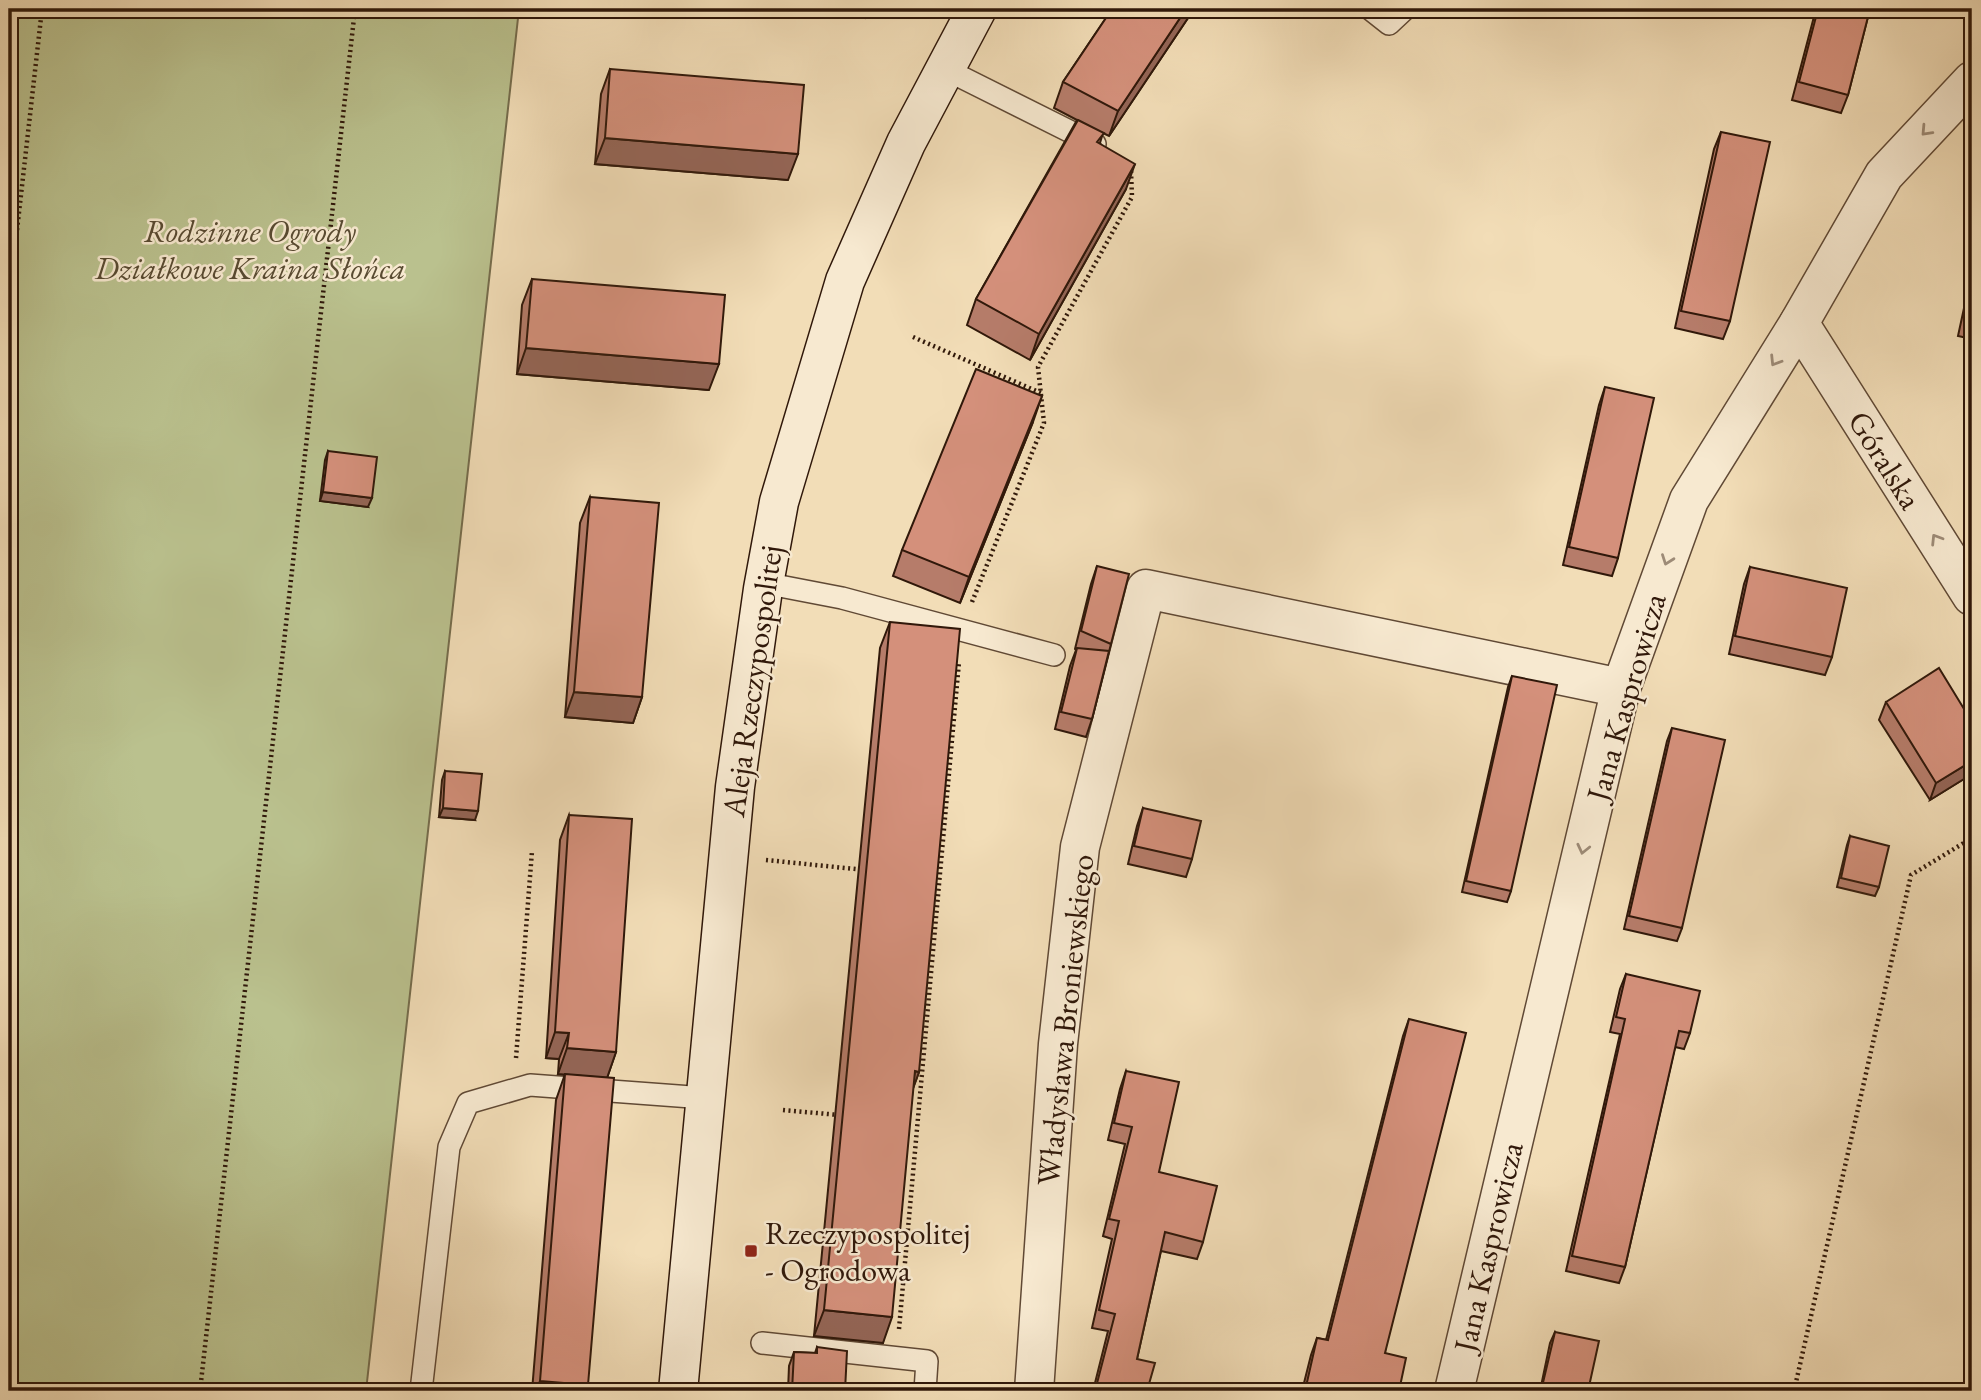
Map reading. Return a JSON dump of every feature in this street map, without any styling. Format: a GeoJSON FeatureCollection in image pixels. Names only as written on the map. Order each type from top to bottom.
{"type":"FeatureCollection","features":[{"type":"Feature","properties":{"kind":"street","name":"Aleja Rzeczypospolitej"},"geometry":{"type":"LineString","coordinates":[[678,1391],[735,787],[764,583],[782,490],[845,281],[906,143],[943,68],[977,9]]}},
{"type":"Feature","properties":{"kind":"street","name":"Jana Kasprowicza"},"geometry":{"type":"LineString","coordinates":[[1454,1391],[1621,688],[1689,500],[1799,323],[1884,175],[1972,81]]}},
{"type":"Feature","properties":{"kind":"street","name":"Góralska"},"geometry":{"type":"LineString","coordinates":[[1799,323],[1972,596]]}},
{"type":"Feature","properties":{"kind":"street","name":"Władysława Broniewskiego"},"geometry":{"type":"LineString","coordinates":[[1034,1391],[1058,1044],[1080,847],[1146,589],[1621,688]]}},
{"type":"Feature","properties":{"kind":"lane"},"geometry":{"type":"LineString","coordinates":[[1370,9],[1389,24],[1405,9]]}},
{"type":"Feature","properties":{"kind":"lane"},"geometry":{"type":"LineString","coordinates":[[943,68],[1131,162]]}},
{"type":"Feature","properties":{"kind":"lane"},"geometry":{"type":"LineString","coordinates":[[764,583],[842,598],[1054,655]]}},
{"type":"Feature","properties":{"kind":"lane"},"geometry":{"type":"LineString","coordinates":[[421,1391],[449,1147],[468,1103],[530,1085],[705,1098]]}},
{"type":"Feature","properties":{"kind":"lane"},"geometry":{"type":"LineString","coordinates":[[762,1343],[927,1361],[925,1391]]}},
{"type":"Feature","properties":{"kind":"path"},"geometry":{"type":"LineString","coordinates":[[9,301],[42,9]]}},
{"type":"Feature","properties":{"kind":"path"},"geometry":{"type":"LineString","coordinates":[[200,1391],[355,9]]}},
{"type":"Feature","properties":{"kind":"path"},"geometry":{"type":"LineString","coordinates":[[897,1358],[962,629],[1044,423],[1038,367],[1132,197],[1131,162]]}},
{"type":"Feature","properties":{"kind":"path"},"geometry":{"type":"LineString","coordinates":[[913,337],[1041,393]]}},
{"type":"Feature","properties":{"kind":"path"},"geometry":{"type":"LineString","coordinates":[[1794,1391],[1911,875],[1972,838]]}},
{"type":"Feature","properties":{"kind":"path"},"geometry":{"type":"LineString","coordinates":[[513,1090],[532,851]]}},
{"type":"Feature","properties":{"kind":"path"},"geometry":{"type":"LineString","coordinates":[[807,864],[874,871]]}},
{"type":"Feature","properties":{"kind":"path"},"geometry":{"type":"LineString","coordinates":[[928,877],[941,878]]}},
{"type":"Feature","properties":{"kind":"path"},"geometry":{"type":"LineString","coordinates":[[783,1110],[850,1116]]}},
{"type":"Feature","properties":{"kind":"path"},"geometry":{"type":"LineString","coordinates":[[904,1122],[917,1123]]}},
{"type":"Feature","properties":{"kind":"green space","name":"Rodzinne Ogrody Działkowe Kraina Słońca"},"geometry":{"type":"Polygon","coordinates":[[[9,9],[519,9],[366,1391],[9,1391],[9,9]]]}},
{"type":"Feature","properties":{"kind":"building"},"geometry":{"type":"Polygon","coordinates":[[[1112,9],[1186,9],[1118,111],[1063,82],[1112,9]]]}},
{"type":"Feature","properties":{"kind":"building"},"geometry":{"type":"Polygon","coordinates":[[[1818,9],[1870,9],[1848,95],[1799,82],[1818,9]]]}},
{"type":"Feature","properties":{"kind":"building"},"geometry":{"type":"Polygon","coordinates":[[[610,69],[804,85],[798,154],[605,138],[610,69]]]}},
{"type":"Feature","properties":{"kind":"building"},"geometry":{"type":"Polygon","coordinates":[[[1078,120],[1104,133],[1097,142],[1135,164],[1039,334],[976,299],[1078,120]]]}},
{"type":"Feature","properties":{"kind":"building"},"geometry":{"type":"Polygon","coordinates":[[[1721,132],[1770,142],[1730,321],[1681,311],[1721,132]]]}},
{"type":"Feature","properties":{"kind":"building"},"geometry":{"type":"Polygon","coordinates":[[[532,279],[725,295],[719,364],[526,348],[532,279]]]}},
{"type":"Feature","properties":{"kind":"building"},"geometry":{"type":"Polygon","coordinates":[[[1972,283],[1972,320],[1965,318],[1972,283]]]}},
{"type":"Feature","properties":{"kind":"building"},"geometry":{"type":"Polygon","coordinates":[[[976,369],[1042,396],[969,577],[902,550],[976,369]]]}},
{"type":"Feature","properties":{"kind":"building"},"geometry":{"type":"Polygon","coordinates":[[[1605,387],[1654,398],[1618,558],[1569,547],[1605,387]]]}},
{"type":"Feature","properties":{"kind":"building"},"geometry":{"type":"Polygon","coordinates":[[[328,451],[377,457],[372,498],[323,492],[328,451]]]}},
{"type":"Feature","properties":{"kind":"building"},"geometry":{"type":"Polygon","coordinates":[[[590,497],[659,503],[642,697],[574,692],[590,497]]]}},
{"type":"Feature","properties":{"kind":"building"},"geometry":{"type":"Polygon","coordinates":[[[1097,566],[1129,574],[1111,644],[1081,631],[1097,566]]]}},
{"type":"Feature","properties":{"kind":"building"},"geometry":{"type":"Polygon","coordinates":[[[1750,567],[1847,588],[1832,657],[1735,636],[1750,567]]]}},
{"type":"Feature","properties":{"kind":"building"},"geometry":{"type":"Polygon","coordinates":[[[890,622],[960,629],[919,1072],[915,1071],[892,1317],[824,1310],[890,622]]]}},
{"type":"Feature","properties":{"kind":"building"},"geometry":{"type":"Polygon","coordinates":[[[1077,648],[1109,651],[1092,719],[1061,712],[1077,648]]]}},
{"type":"Feature","properties":{"kind":"building"},"geometry":{"type":"Polygon","coordinates":[[[1939,668],[1972,722],[1972,761],[1936,783],[1886,702],[1939,668]]]}},
{"type":"Feature","properties":{"kind":"building"},"geometry":{"type":"Polygon","coordinates":[[[1512,676],[1557,685],[1511,891],[1466,881],[1512,676]]]}},
{"type":"Feature","properties":{"kind":"building"},"geometry":{"type":"Polygon","coordinates":[[[1672,728],[1725,740],[1682,928],[1629,916],[1672,728]]]}},
{"type":"Feature","properties":{"kind":"building"},"geometry":{"type":"Polygon","coordinates":[[[445,771],[482,774],[478,811],[443,808],[445,771]]]}},
{"type":"Feature","properties":{"kind":"building"},"geometry":{"type":"Polygon","coordinates":[[[1143,808],[1201,821],[1192,859],[1134,846],[1143,808]]]}},
{"type":"Feature","properties":{"kind":"building"},"geometry":{"type":"Polygon","coordinates":[[[569,815],[632,819],[616,1052],[567,1048],[569,1033],[555,1032],[569,815]]]}},
{"type":"Feature","properties":{"kind":"building"},"geometry":{"type":"Polygon","coordinates":[[[1850,836],[1889,846],[1879,887],[1841,878],[1850,836]]]}},
{"type":"Feature","properties":{"kind":"building"},"geometry":{"type":"Polygon","coordinates":[[[1626,974],[1700,991],[1690,1033],[1679,1031],[1625,1267],[1572,1256],[1625,1019],[1616,1017],[1626,974]]]}},
{"type":"Feature","properties":{"kind":"building"},"geometry":{"type":"Polygon","coordinates":[[[1409,1019],[1466,1033],[1385,1353],[1406,1358],[1399,1391],[1305,1391],[1317,1338],[1328,1340],[1409,1019]]]}},
{"type":"Feature","properties":{"kind":"building"},"geometry":{"type":"Polygon","coordinates":[[[1126,1071],[1179,1082],[1159,1172],[1217,1186],[1203,1242],[1165,1232],[1137,1359],[1155,1363],[1147,1391],[1095,1391],[1115,1314],[1099,1310],[1119,1221],[1109,1219],[1132,1127],[1114,1123],[1126,1071]]]}},
{"type":"Feature","properties":{"kind":"building"},"geometry":{"type":"Polygon","coordinates":[[[565,1074],[614,1078],[588,1385],[540,1381],[565,1074]]]}},
{"type":"Feature","properties":{"kind":"building"},"geometry":{"type":"Polygon","coordinates":[[[1555,1332],[1599,1341],[1588,1391],[1541,1391],[1555,1332]]]}},
{"type":"Feature","properties":{"kind":"building"},"geometry":{"type":"Polygon","coordinates":[[[817,1347],[847,1351],[845,1391],[792,1391],[794,1352],[817,1353],[817,1347]]]}},
{"type":"Feature","properties":{"kind":"place","name":"Rzeczypospolitej - Ogrodowa"},"geometry":{"type":"Point","coordinates":[751,1251]}}]}
